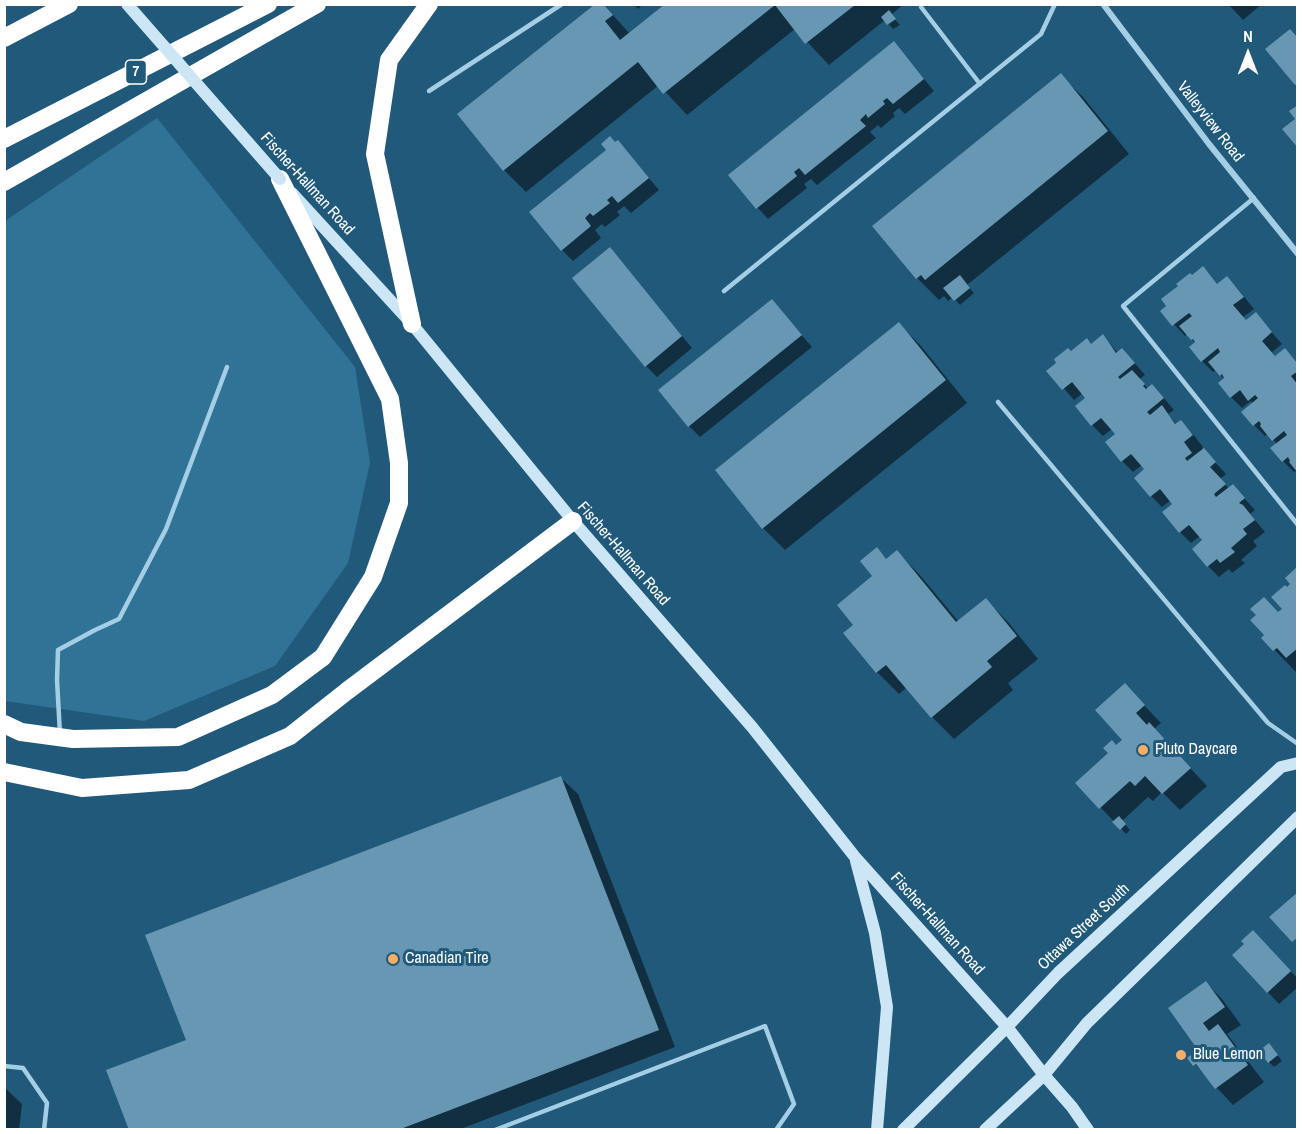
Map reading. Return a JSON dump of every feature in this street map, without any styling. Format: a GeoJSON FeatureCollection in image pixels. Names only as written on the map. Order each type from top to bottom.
{"type":"FeatureCollection","features":[{"type":"Feature","properties":{"kind":"highway"},"geometry":{"type":"LineString","coordinates":[[4,38],[69,4]]}},
{"type":"Feature","properties":{"kind":"highway","name":"7"},"geometry":{"type":"LineString","coordinates":[[4,140],[268,4]]}},
{"type":"Feature","properties":{"kind":"highway"},"geometry":{"type":"LineString","coordinates":[[4,182],[317,4]]}},
{"type":"Feature","properties":{"kind":"highway"},"geometry":{"type":"LineString","coordinates":[[411,324],[375,154],[389,60],[429,4]]}},
{"type":"Feature","properties":{"kind":"highway"},"geometry":{"type":"LineString","coordinates":[[4,724],[21,732],[73,739],[178,737],[272,694],[323,657],[373,577],[399,502],[399,463],[390,399],[280,179]]}},
{"type":"Feature","properties":{"kind":"highway"},"geometry":{"type":"LineString","coordinates":[[4,772],[82,788],[189,780],[279,741],[290,736],[346,691],[573,521]]}},
{"type":"Feature","properties":{"kind":"main road","name":"Fischer-Hallman Road"},"geometry":{"type":"LineString","coordinates":[[127,4],[411,324],[573,521],[752,727],[855,857],[1007,1027],[1088,1130]]}},
{"type":"Feature","properties":{"kind":"main road","name":"Ottawa Street South"},"geometry":{"type":"LineString","coordinates":[[903,1130],[1058,973],[1281,766],[1298,764]]}},
{"type":"Feature","properties":{"kind":"main road"},"geometry":{"type":"LineString","coordinates":[[985,1130],[1044,1075],[1087,1023],[1298,817]]}},
{"type":"Feature","properties":{"kind":"main road"},"geometry":{"type":"LineString","coordinates":[[855,857],[875,933],[887,1007],[877,1130]]}},
{"type":"Feature","properties":{"kind":"street","name":"Valleyview Road"},"geometry":{"type":"LineString","coordinates":[[1103,4],[1209,144],[1298,254]]}},
{"type":"Feature","properties":{"kind":"street"},"geometry":{"type":"LineString","coordinates":[[1290,245],[1298,240]]}},
{"type":"Feature","properties":{"kind":"lane"},"geometry":{"type":"LineString","coordinates":[[429,91],[562,4]]}},
{"type":"Feature","properties":{"kind":"lane"},"geometry":{"type":"LineString","coordinates":[[724,291],[1041,34],[1055,4]]}},
{"type":"Feature","properties":{"kind":"lane"},"geometry":{"type":"LineString","coordinates":[[921,7],[980,84]]}},
{"type":"Feature","properties":{"kind":"lane"},"geometry":{"type":"LineString","coordinates":[[1254,198],[1123,306],[1298,525]]}},
{"type":"Feature","properties":{"kind":"lane"},"geometry":{"type":"LineString","coordinates":[[60,737],[58,650],[119,619],[166,529],[227,368]]}},
{"type":"Feature","properties":{"kind":"lane"},"geometry":{"type":"LineString","coordinates":[[998,402],[1268,723],[1298,744]]}},
{"type":"Feature","properties":{"kind":"lane"},"geometry":{"type":"LineString","coordinates":[[495,1130],[765,1026],[794,1104],[776,1130]]}},
{"type":"Feature","properties":{"kind":"lane"},"geometry":{"type":"LineString","coordinates":[[4,1066],[23,1068],[47,1102],[44,1130]]}},
{"type":"Feature","properties":{"kind":"shaded area"},"geometry":{"type":"Polygon","coordinates":[[[157,118],[355,367],[370,463],[348,563],[275,666],[144,721],[5,701],[5,221],[157,118]]]}},
{"type":"Feature","properties":{"kind":"building"},"geometry":{"type":"Polygon","coordinates":[[[665,4],[855,5],[805,44],[775,5],[663,94],[638,62],[503,171],[457,114],[594,5],[604,5],[613,15],[605,21],[620,40],[665,4]]]}},
{"type":"Feature","properties":{"kind":"building"},"geometry":{"type":"Polygon","coordinates":[[[889,10],[896,19],[887,25],[881,17],[889,10]]]}},
{"type":"Feature","properties":{"kind":"building"},"geometry":{"type":"Polygon","coordinates":[[[1290,29],[1298,38],[1298,83],[1295,85],[1265,49],[1290,29]]]}},
{"type":"Feature","properties":{"kind":"building"},"geometry":{"type":"Polygon","coordinates":[[[894,41],[924,79],[893,104],[887,98],[883,101],[885,104],[868,118],[866,114],[860,120],[866,126],[805,175],[799,168],[794,172],[797,176],[756,209],[728,175],[894,41]]]}},
{"type":"Feature","properties":{"kind":"building"},"geometry":{"type":"Polygon","coordinates":[[[1061,73],[1108,131],[925,280],[921,275],[916,279],[872,226],[1061,73]]]}},
{"type":"Feature","properties":{"kind":"building"},"geometry":{"type":"Polygon","coordinates":[[[1298,105],[1298,148],[1282,129],[1295,119],[1289,111],[1298,105]]]}},
{"type":"Feature","properties":{"kind":"building"},"geometry":{"type":"Polygon","coordinates":[[[610,136],[615,142],[618,140],[649,178],[618,203],[612,196],[607,200],[610,203],[593,216],[590,213],[585,218],[591,226],[561,251],[529,212],[606,150],[601,144],[610,136]]]}},
{"type":"Feature","properties":{"kind":"building"},"geometry":{"type":"Polygon","coordinates":[[[610,247],[682,336],[645,367],[572,278],[610,247]]]}},
{"type":"Feature","properties":{"kind":"building"},"geometry":{"type":"Polygon","coordinates":[[[1203,266],[1217,284],[1227,276],[1244,297],[1233,305],[1246,320],[1256,312],[1272,332],[1262,341],[1275,356],[1285,348],[1298,364],[1298,371],[1291,376],[1298,385],[1298,473],[1289,462],[1288,457],[1282,462],[1270,448],[1287,435],[1284,431],[1272,441],[1260,426],[1259,421],[1253,426],[1241,412],[1258,398],[1255,395],[1248,401],[1240,390],[1230,398],[1218,383],[1224,378],[1208,362],[1220,352],[1218,348],[1201,362],[1189,347],[1195,342],[1179,326],[1192,316],[1189,313],[1172,326],[1160,311],[1166,306],[1161,299],[1190,273],[1192,275],[1203,266]]]}},
{"type":"Feature","properties":{"kind":"building"},"geometry":{"type":"Polygon","coordinates":[[[960,275],[970,288],[954,301],[943,288],[960,275]]]}},
{"type":"Feature","properties":{"kind":"building"},"geometry":{"type":"Polygon","coordinates":[[[772,299],[802,335],[688,427],[658,390],[772,299]]]}},
{"type":"Feature","properties":{"kind":"building"},"geometry":{"type":"Polygon","coordinates":[[[899,322],[946,380],[762,529],[715,470],[899,322]]]}},
{"type":"Feature","properties":{"kind":"building"},"geometry":{"type":"Polygon","coordinates":[[[1103,334],[1116,353],[1122,348],[1135,363],[1118,377],[1120,379],[1132,370],[1145,384],[1143,386],[1146,389],[1152,384],[1164,398],[1147,412],[1150,415],[1162,405],[1175,424],[1181,420],[1193,435],[1184,442],[1192,453],[1185,458],[1187,461],[1204,448],[1216,462],[1210,467],[1226,484],[1214,494],[1216,497],[1233,484],[1245,498],[1239,503],[1255,520],[1243,529],[1247,534],[1231,548],[1235,552],[1220,563],[1217,559],[1207,567],[1192,549],[1202,540],[1189,525],[1179,533],[1162,512],[1172,504],[1160,489],[1150,497],[1134,478],[1144,469],[1131,454],[1121,462],[1105,442],[1115,434],[1101,418],[1091,426],[1075,406],[1085,398],[1072,382],[1062,390],[1046,371],[1056,363],[1054,359],[1068,348],[1071,351],[1087,338],[1091,344],[1103,334]]]}},
{"type":"Feature","properties":{"kind":"building"},"geometry":{"type":"Polygon","coordinates":[[[877,547],[886,559],[897,550],[956,622],[986,598],[1017,636],[987,661],[992,667],[931,718],[886,665],[876,673],[843,633],[853,625],[837,605],[872,576],[860,561],[877,547]]]}},
{"type":"Feature","properties":{"kind":"building"},"geometry":{"type":"Polygon","coordinates":[[[1298,566],[1298,648],[1286,658],[1277,648],[1273,651],[1261,638],[1264,635],[1250,620],[1256,615],[1250,609],[1264,597],[1278,612],[1282,609],[1271,597],[1285,585],[1287,587],[1290,584],[1285,578],[1298,566]]]}},
{"type":"Feature","properties":{"kind":"building"},"geometry":{"type":"Polygon","coordinates":[[[1125,683],[1145,705],[1136,713],[1147,725],[1149,722],[1191,768],[1162,794],[1145,776],[1135,786],[1130,781],[1099,809],[1075,783],[1108,753],[1103,748],[1112,740],[1116,745],[1122,740],[1095,710],[1125,683]]]}},
{"type":"Feature","properties":{"kind":"building","name":"Canadian Tire"},"geometry":{"type":"Polygon","coordinates":[[[561,776],[659,1030],[398,1130],[129,1130],[106,1070],[186,1040],[145,935],[561,776]]]}},
{"type":"Feature","properties":{"kind":"building"},"geometry":{"type":"Polygon","coordinates":[[[1119,816],[1126,824],[1120,830],[1112,822],[1119,816]]]}},
{"type":"Feature","properties":{"kind":"building"},"geometry":{"type":"Polygon","coordinates":[[[1298,892],[1298,937],[1292,942],[1269,917],[1298,892]]]}},
{"type":"Feature","properties":{"kind":"building"},"geometry":{"type":"Polygon","coordinates":[[[1253,930],[1291,971],[1267,993],[1232,955],[1244,944],[1241,941],[1253,930]]]}},
{"type":"Feature","properties":{"kind":"building"},"geometry":{"type":"Polygon","coordinates":[[[1206,981],[1225,1007],[1203,1023],[1209,1031],[1218,1024],[1248,1065],[1215,1089],[1196,1064],[1193,1066],[1187,1058],[1198,1050],[1168,1008],[1206,981]]]}},
{"type":"Feature","properties":{"kind":"building"},"geometry":{"type":"Polygon","coordinates":[[[1269,1043],[1278,1055],[1268,1063],[1259,1051],[1269,1043]]]}},
{"type":"Feature","properties":{"kind":"place","name":"Pluto Daycare"},"geometry":{"type":"Point","coordinates":[1143,750]}},
{"type":"Feature","properties":{"kind":"place","name":"Canadian Tire"},"geometry":{"type":"Point","coordinates":[393,959]}},
{"type":"Feature","properties":{"kind":"place","name":"Blue Lemon"},"geometry":{"type":"Point","coordinates":[1181,1055]}}]}
